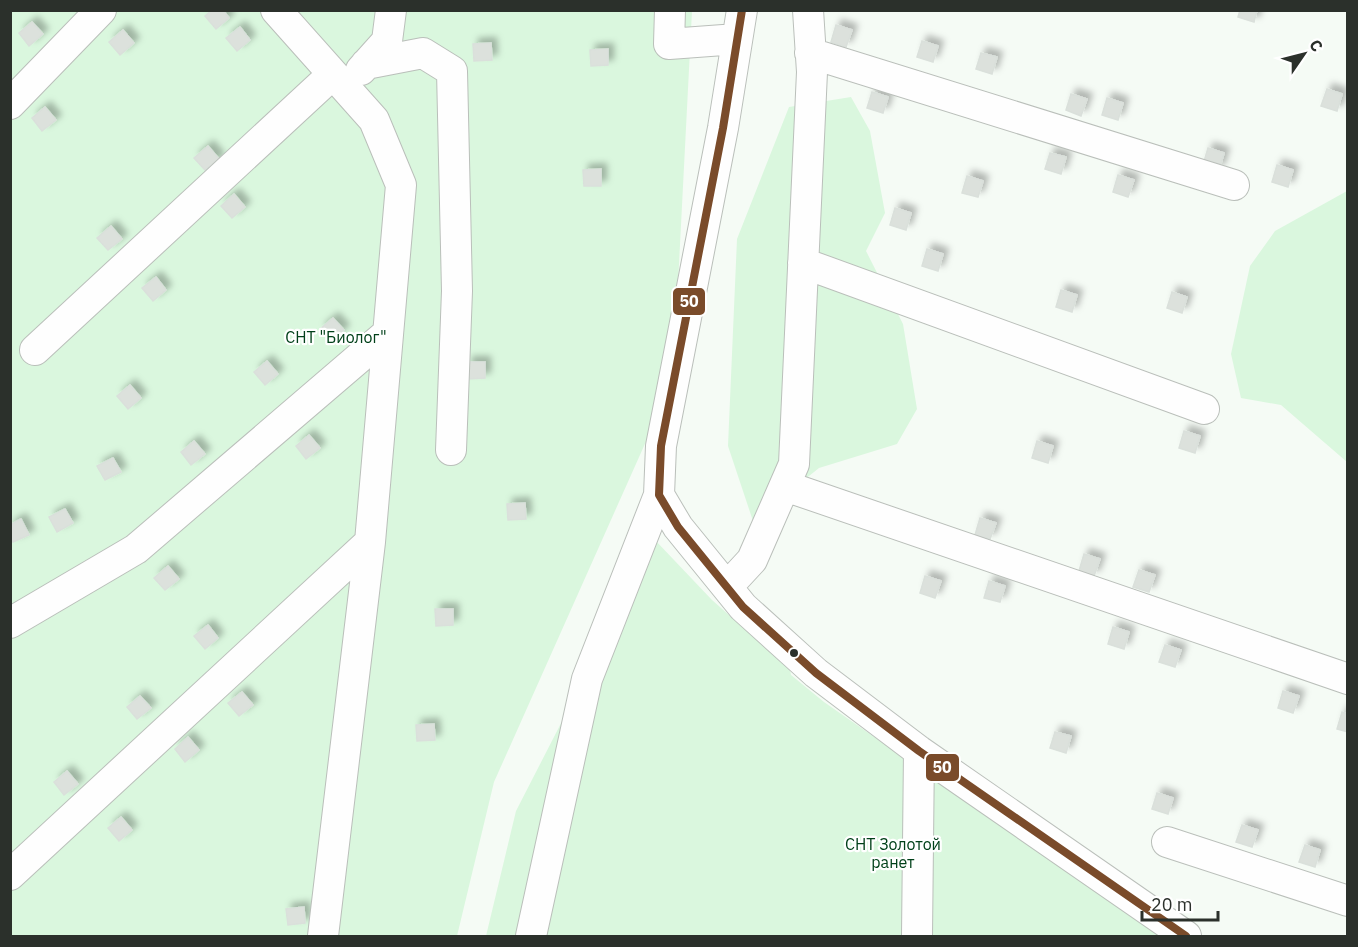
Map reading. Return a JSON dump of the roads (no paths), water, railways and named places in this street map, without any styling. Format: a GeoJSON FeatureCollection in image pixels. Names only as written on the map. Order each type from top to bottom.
{"type":"FeatureCollection","features":[{"type":"Feature","properties":{"kind":"street"},"geometry":{"type":"LineString","coordinates":[[10,104],[101,10]]}},
{"type":"Feature","properties":{"kind":"street"},"geometry":{"type":"LineString","coordinates":[[276,10],[374,120],[401,185],[370,542],[323,936]]}},
{"type":"Feature","properties":{"kind":"street"},"geometry":{"type":"LineString","coordinates":[[35,350],[339,81],[366,64],[387,41],[391,10]]}},
{"type":"Feature","properties":{"kind":"street"},"geometry":{"type":"LineString","coordinates":[[531,936],[587,679],[659,495],[661,446],[723,128],[739,25],[669,44],[670,10]]}},
{"type":"Feature","properties":{"kind":"street"},"geometry":{"type":"LineString","coordinates":[[727,587],[752,560],[794,464],[812,72],[808,10]]}},
{"type":"Feature","properties":{"kind":"street"},"geometry":{"type":"LineString","coordinates":[[366,64],[423,53],[452,71],[456,164],[457,291],[451,450]]}},
{"type":"Feature","properties":{"kind":"street"},"geometry":{"type":"LineString","coordinates":[[810,53],[1234,185]]}},
{"type":"Feature","properties":{"kind":"street"},"geometry":{"type":"LineString","coordinates":[[803,263],[1204,409]]}},
{"type":"Feature","properties":{"kind":"street"},"geometry":{"type":"LineString","coordinates":[[10,623],[136,549],[388,333]]}},
{"type":"Feature","properties":{"kind":"street"},"geometry":{"type":"LineString","coordinates":[[784,486],[1347,679]]}},
{"type":"Feature","properties":{"kind":"street"},"geometry":{"type":"LineString","coordinates":[[659,495],[678,527],[743,607],[816,673],[919,751],[1186,936]]}},
{"type":"Feature","properties":{"kind":"street"},"geometry":{"type":"LineString","coordinates":[[10,875],[370,542]]}},
{"type":"Feature","properties":{"kind":"street"},"geometry":{"type":"LineString","coordinates":[[919,751],[919,930]]}},
{"type":"Feature","properties":{"kind":"street"},"geometry":{"type":"LineString","coordinates":[[1167,842],[1347,901]]}},
{"type":"Feature","properties":{"kind":"park label","name":"СНТ \"Биолог\""},"geometry":{"type":"Point","coordinates":[336,337]}},
{"type":"Feature","properties":{"kind":"park label","name":"СНТ Золотой ранет"},"geometry":{"type":"Point","coordinates":[893,853]}}]}
